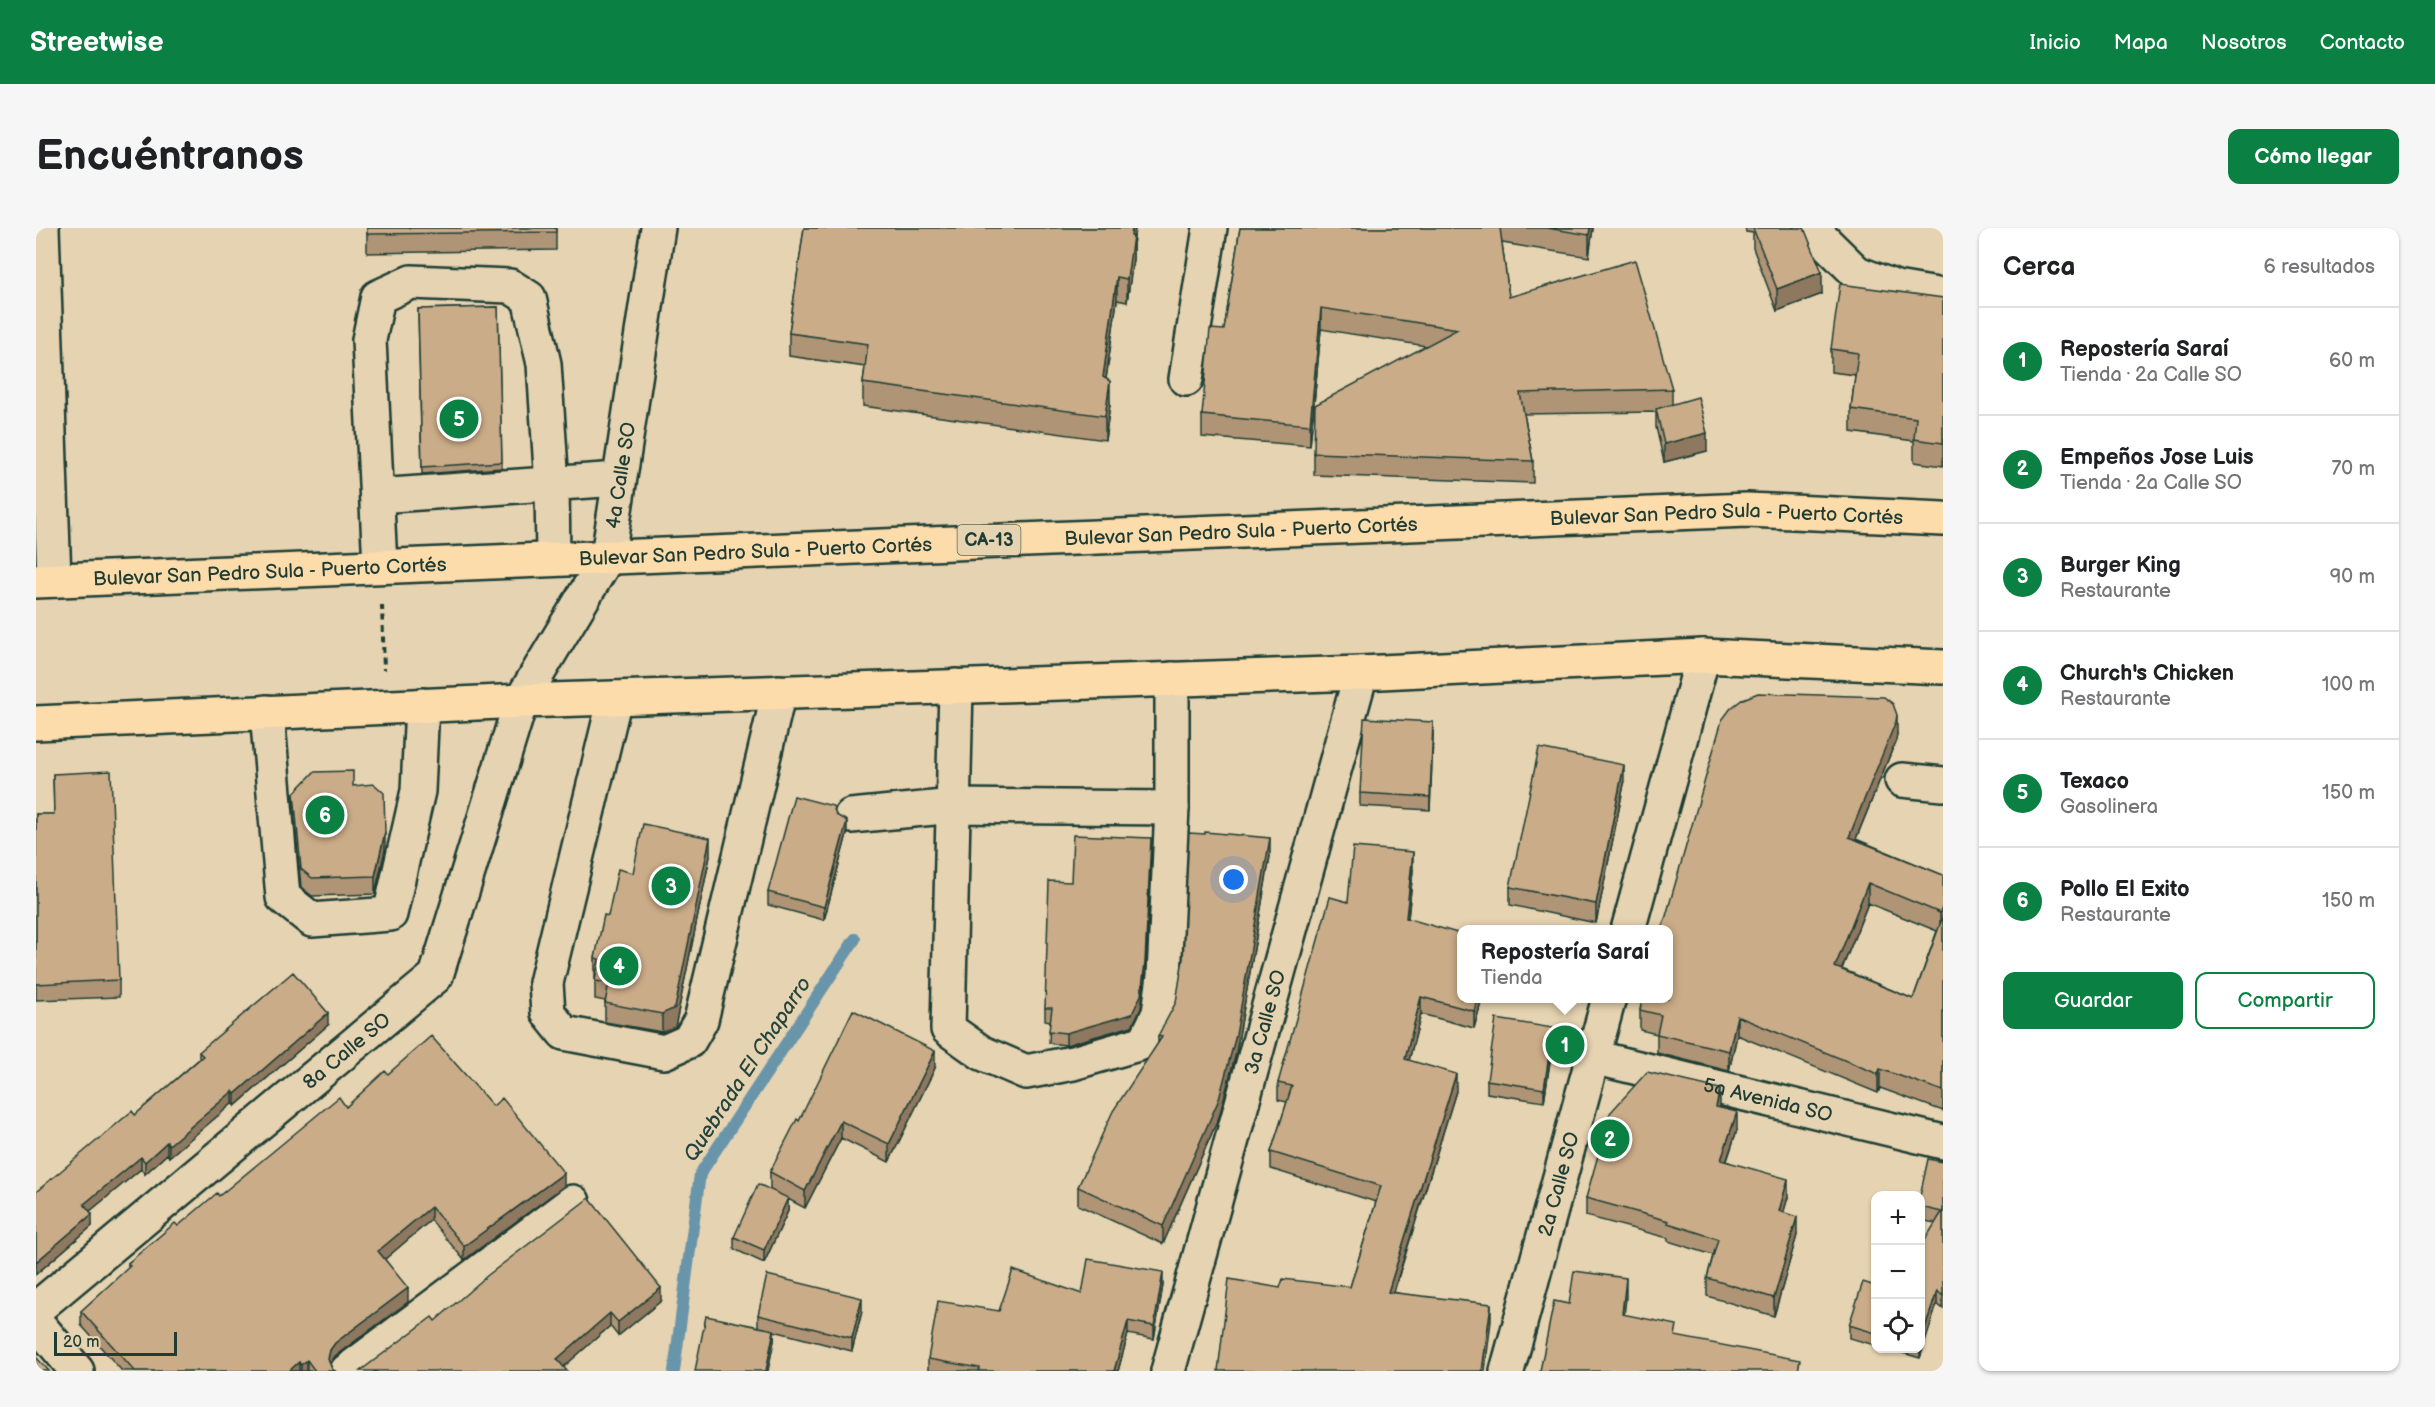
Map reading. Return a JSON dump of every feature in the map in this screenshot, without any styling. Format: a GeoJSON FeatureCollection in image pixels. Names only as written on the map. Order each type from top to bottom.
{"type":"FeatureCollection","features":[{"type":"Feature","properties":{"kind":"highway","name":"Bulevar San Pedro Sula - Puerto Cortés"},"geometry":{"type":"LineString","coordinates":[[45,581],[553,558],[1747,510],[1943,519]]}},
{"type":"Feature","properties":{"kind":"highway"},"geometry":{"type":"LineString","coordinates":[[36,723],[385,706],[1361,673],[1703,656],[1943,667]]}},
{"type":"Feature","properties":{"kind":"street"},"geometry":{"type":"LineString","coordinates":[[42,228],[45,581]]}},
{"type":"Feature","properties":{"kind":"street","name":"4a Calle SO"},"geometry":{"type":"LineString","coordinates":[[521,701],[608,556],[658,228]]}},
{"type":"Feature","properties":{"kind":"street"},"geometry":{"type":"LineString","coordinates":[[1186,379],[1210,228]]}},
{"type":"Feature","properties":{"kind":"street"},"geometry":{"type":"LineString","coordinates":[[1811,228],[1857,273],[1896,288],[1943,296]]}},
{"type":"Feature","properties":{"kind":"street"},"geometry":{"type":"LineString","coordinates":[[380,566],[369,340],[378,297],[411,282],[510,286],[530,298],[544,364],[552,485],[553,558]]}},
{"type":"Feature","properties":{"kind":"street"},"geometry":{"type":"LineString","coordinates":[[377,496],[618,479]]}},
{"type":"Feature","properties":{"kind":"street"},"geometry":{"type":"LineString","coordinates":[[1629,925],[1703,656]]}},
{"type":"Feature","properties":{"kind":"street","name":"3a Calle SO"},"geometry":{"type":"LineString","coordinates":[[1168,1371],[1361,673]]}},
{"type":"Feature","properties":{"kind":"street"},"geometry":{"type":"LineString","coordinates":[[956,686],[948,1029],[982,1053],[1026,1072],[1073,1063],[1145,1042],[1159,1012],[1164,976],[1172,808],[1172,679]]}},
{"type":"Feature","properties":{"kind":"street"},"geometry":{"type":"LineString","coordinates":[[615,698],[546,983],[548,1013],[564,1034],[663,1053],[689,1041],[701,1020],[779,692]]}},
{"type":"Feature","properties":{"kind":"street","name":"8a Calle SO"},"geometry":{"type":"LineString","coordinates":[[36,1309],[436,976],[521,701]]}},
{"type":"Feature","properties":{"kind":"street"},"geometry":{"type":"LineString","coordinates":[[267,712],[283,897],[312,920],[390,914],[418,791],[422,705]]}},
{"type":"Feature","properties":{"kind":"street"},"geometry":{"type":"LineString","coordinates":[[1902,780],[1943,784]]}},
{"type":"Feature","properties":{"kind":"street"},"geometry":{"type":"LineString","coordinates":[[851,816],[954,806],[1172,808]]}},
{"type":"Feature","properties":{"kind":"street","name":"2a Calle SO"},"geometry":{"type":"LineString","coordinates":[[1507,1371],[1608,1003]]}},
{"type":"Feature","properties":{"kind":"street","name":"5a Avenida SO"},"geometry":{"type":"LineString","coordinates":[[1593,1057],[1943,1142]]}},
{"type":"Feature","properties":{"kind":"street"},"geometry":{"type":"LineString","coordinates":[[347,1371],[573,1202]]}},
{"type":"Feature","properties":{"kind":"street"},"geometry":{"type":"LineString","coordinates":[[36,1322],[77,1371]]}},
{"type":"Feature","properties":{"kind":"path"},"geometry":{"type":"LineString","coordinates":[[380,566],[385,706]]}},
{"type":"Feature","properties":{"kind":"building"},"geometry":{"type":"Polygon","coordinates":[[[367,228],[556,228],[556,232],[367,234],[367,228]]]}},
{"type":"Feature","properties":{"kind":"building"},"geometry":{"type":"Polygon","coordinates":[[[804,228],[1132,228],[1127,279],[1117,277],[1103,377],[1110,381],[1105,416],[863,383],[868,344],[789,333],[804,228]]]}},
{"type":"Feature","properties":{"kind":"building"},"geometry":{"type":"Polygon","coordinates":[[[1240,228],[1500,228],[1509,297],[1635,260],[1672,389],[1520,393],[1533,461],[1314,453],[1315,405],[1458,329],[1321,308],[1310,425],[1202,415],[1210,329],[1224,330],[1240,228]]]}},
{"type":"Feature","properties":{"kind":"building"},"geometry":{"type":"Polygon","coordinates":[[[1547,228],[1590,228],[1589,235],[1547,228]]]}},
{"type":"Feature","properties":{"kind":"building"},"geometry":{"type":"Polygon","coordinates":[[[1753,228],[1804,228],[1822,272],[1777,289],[1753,228]]]}},
{"type":"Feature","properties":{"kind":"building"},"geometry":{"type":"Polygon","coordinates":[[[1840,284],[1943,298],[1943,443],[1914,439],[1916,418],[1851,409],[1858,353],[1831,349],[1840,284]]]}},
{"type":"Feature","properties":{"kind":"building"},"geometry":{"type":"Polygon","coordinates":[[[498,307],[502,462],[422,467],[418,309],[498,307]]]}},
{"type":"Feature","properties":{"kind":"building"},"geometry":{"type":"Polygon","coordinates":[[[1698,397],[1707,433],[1664,444],[1656,409],[1698,397]]]}},
{"type":"Feature","properties":{"kind":"building"},"geometry":{"type":"Polygon","coordinates":[[[1758,693],[1884,697],[1893,704],[1897,715],[1896,721],[1849,837],[1943,875],[1943,905],[1940,913],[1868,883],[1835,967],[1913,999],[1943,916],[1943,1091],[1880,1069],[1878,1074],[1737,1016],[1729,1051],[1657,1034],[1661,1015],[1640,1010],[1641,1003],[1673,1003],[1673,925],[1663,925],[1722,720],[1731,708],[1743,699],[1758,693]]]}},
{"type":"Feature","properties":{"kind":"building"},"geometry":{"type":"Polygon","coordinates":[[[1364,718],[1433,722],[1430,797],[1360,793],[1364,718]]]}},
{"type":"Feature","properties":{"kind":"building"},"geometry":{"type":"Polygon","coordinates":[[[1539,748],[1624,765],[1596,904],[1510,887],[1539,748]]]}},
{"type":"Feature","properties":{"kind":"building"},"geometry":{"type":"Polygon","coordinates":[[[111,771],[119,980],[36,984],[36,814],[54,814],[53,774],[111,771]]]}},
{"type":"Feature","properties":{"kind":"building"},"geometry":{"type":"Polygon","coordinates":[[[353,771],[353,786],[374,784],[384,793],[385,832],[375,876],[312,878],[301,869],[294,793],[314,772],[353,771]]]}},
{"type":"Feature","properties":{"kind":"building"},"geometry":{"type":"Polygon","coordinates":[[[794,796],[833,806],[836,815],[847,821],[824,907],[768,892],[794,796]]]}},
{"type":"Feature","properties":{"kind":"building"},"geometry":{"type":"Polygon","coordinates":[[[643,824],[710,838],[675,1008],[662,1014],[605,1003],[609,983],[595,981],[599,959],[595,958],[604,915],[608,916],[618,869],[633,873],[643,824]]]}},
{"type":"Feature","properties":{"kind":"building"},"geometry":{"type":"Polygon","coordinates":[[[1205,832],[1270,838],[1236,1035],[1219,1099],[1163,1226],[1078,1187],[1113,1111],[1162,1037],[1158,1036],[1176,1002],[1183,959],[1189,833],[1205,834],[1205,832]]]}},
{"type":"Feature","properties":{"kind":"building"},"geometry":{"type":"Polygon","coordinates":[[[1073,835],[1151,838],[1145,962],[1141,995],[1132,1014],[1066,1033],[1049,1031],[1052,1008],[1045,1008],[1049,881],[1071,882],[1073,835]]]}},
{"type":"Feature","properties":{"kind":"building"},"geometry":{"type":"Polygon","coordinates":[[[1353,847],[1413,852],[1406,918],[1457,933],[1457,1003],[1476,1003],[1474,1011],[1421,997],[1405,1059],[1456,1074],[1388,1292],[1491,1304],[1482,1371],[1218,1371],[1229,1279],[1280,1288],[1283,1279],[1350,1287],[1381,1186],[1271,1152],[1292,1086],[1278,1083],[1330,897],[1348,902],[1353,847]]]}},
{"type":"Feature","properties":{"kind":"building"},"geometry":{"type":"Polygon","coordinates":[[[293,972],[328,1013],[235,1094],[233,1091],[169,1145],[167,1142],[145,1162],[141,1157],[84,1204],[92,1214],[36,1262],[36,1192],[132,1111],[135,1115],[203,1056],[199,1052],[293,972]]]}},
{"type":"Feature","properties":{"kind":"building"},"geometry":{"type":"Polygon","coordinates":[[[853,1010],[935,1051],[889,1144],[841,1121],[805,1191],[770,1172],[797,1119],[799,1121],[853,1010]]]}},
{"type":"Feature","properties":{"kind":"building"},"geometry":{"type":"Polygon","coordinates":[[[1496,1019],[1553,1028],[1544,1089],[1487,1080],[1496,1019]]]}},
{"type":"Feature","properties":{"kind":"building"},"geometry":{"type":"Polygon","coordinates":[[[431,1036],[493,1106],[502,1098],[564,1173],[464,1246],[431,1207],[378,1251],[408,1288],[335,1343],[328,1359],[335,1371],[315,1371],[307,1360],[301,1365],[299,1362],[289,1371],[135,1371],[81,1311],[130,1266],[128,1263],[175,1223],[178,1226],[217,1193],[219,1196],[339,1097],[346,1107],[385,1071],[388,1074],[431,1036]]]}},
{"type":"Feature","properties":{"kind":"building"},"geometry":{"type":"Polygon","coordinates":[[[1647,1072],[1720,1089],[1716,1107],[1737,1112],[1721,1160],[1788,1179],[1779,1211],[1797,1217],[1774,1298],[1707,1278],[1718,1239],[1668,1223],[1669,1221],[1586,1198],[1610,1113],[1647,1072]]]}},
{"type":"Feature","properties":{"kind":"building"},"geometry":{"type":"Polygon","coordinates":[[[1928,1159],[1943,1162],[1943,1296],[1937,1291],[1925,1328],[1925,1240],[1942,1212],[1925,1208],[1925,1191],[1921,1191],[1928,1159]]]}},
{"type":"Feature","properties":{"kind":"building"},"geometry":{"type":"Polygon","coordinates":[[[758,1184],[788,1198],[764,1250],[734,1237],[758,1184]]]}},
{"type":"Feature","properties":{"kind":"building"},"geometry":{"type":"Polygon","coordinates":[[[589,1198],[661,1288],[618,1322],[610,1313],[557,1359],[567,1371],[360,1371],[432,1317],[435,1321],[488,1275],[589,1198]]]}},
{"type":"Feature","properties":{"kind":"building"},"geometry":{"type":"Polygon","coordinates":[[[1088,1259],[1163,1272],[1154,1326],[1128,1321],[1114,1371],[979,1371],[980,1368],[928,1359],[938,1301],[999,1311],[1013,1270],[1082,1294],[1088,1259]]]}},
{"type":"Feature","properties":{"kind":"building"},"geometry":{"type":"Polygon","coordinates":[[[1574,1271],[1626,1278],[1622,1314],[1677,1325],[1675,1336],[1800,1360],[1798,1371],[1540,1371],[1554,1301],[1569,1304],[1574,1271]]]}},
{"type":"Feature","properties":{"kind":"building"},"geometry":{"type":"Polygon","coordinates":[[[767,1275],[862,1298],[852,1338],[758,1315],[767,1275]]]}},
{"type":"Feature","properties":{"kind":"building"},"geometry":{"type":"Polygon","coordinates":[[[1863,1282],[1871,1285],[1871,1332],[1849,1325],[1863,1282]]]}},
{"type":"Feature","properties":{"kind":"building"},"geometry":{"type":"Polygon","coordinates":[[[706,1316],[774,1330],[766,1371],[695,1371],[706,1316]]]}},
{"type":"Feature","properties":{"kind":"building"},"geometry":{"type":"Polygon","coordinates":[[[36,1357],[49,1371],[36,1371],[36,1357]]]}},
{"type":"Feature","properties":{"kind":"waterway","name":"Quebrada El Chaparro"},"geometry":{"type":"LineString","coordinates":[[674,1371],[700,1174],[855,939]]}},
{"type":"Feature","properties":{"kind":"place","name":"Texaco"},"geometry":{"type":"Point","coordinates":[459,419]}},
{"type":"Feature","properties":{"kind":"place","name":"Pollo El Exito"},"geometry":{"type":"Point","coordinates":[325,815]}},
{"type":"Feature","properties":{"kind":"place","name":"Burger King"},"geometry":{"type":"Point","coordinates":[671,886]}},
{"type":"Feature","properties":{"kind":"place","name":"Church's Chicken"},"geometry":{"type":"Point","coordinates":[619,966]}},
{"type":"Feature","properties":{"kind":"place","name":"Repostería Saraí"},"geometry":{"type":"Point","coordinates":[1565,1045]}},
{"type":"Feature","properties":{"kind":"place","name":"Empeños Jose Luis"},"geometry":{"type":"Point","coordinates":[1610,1139]}}]}
